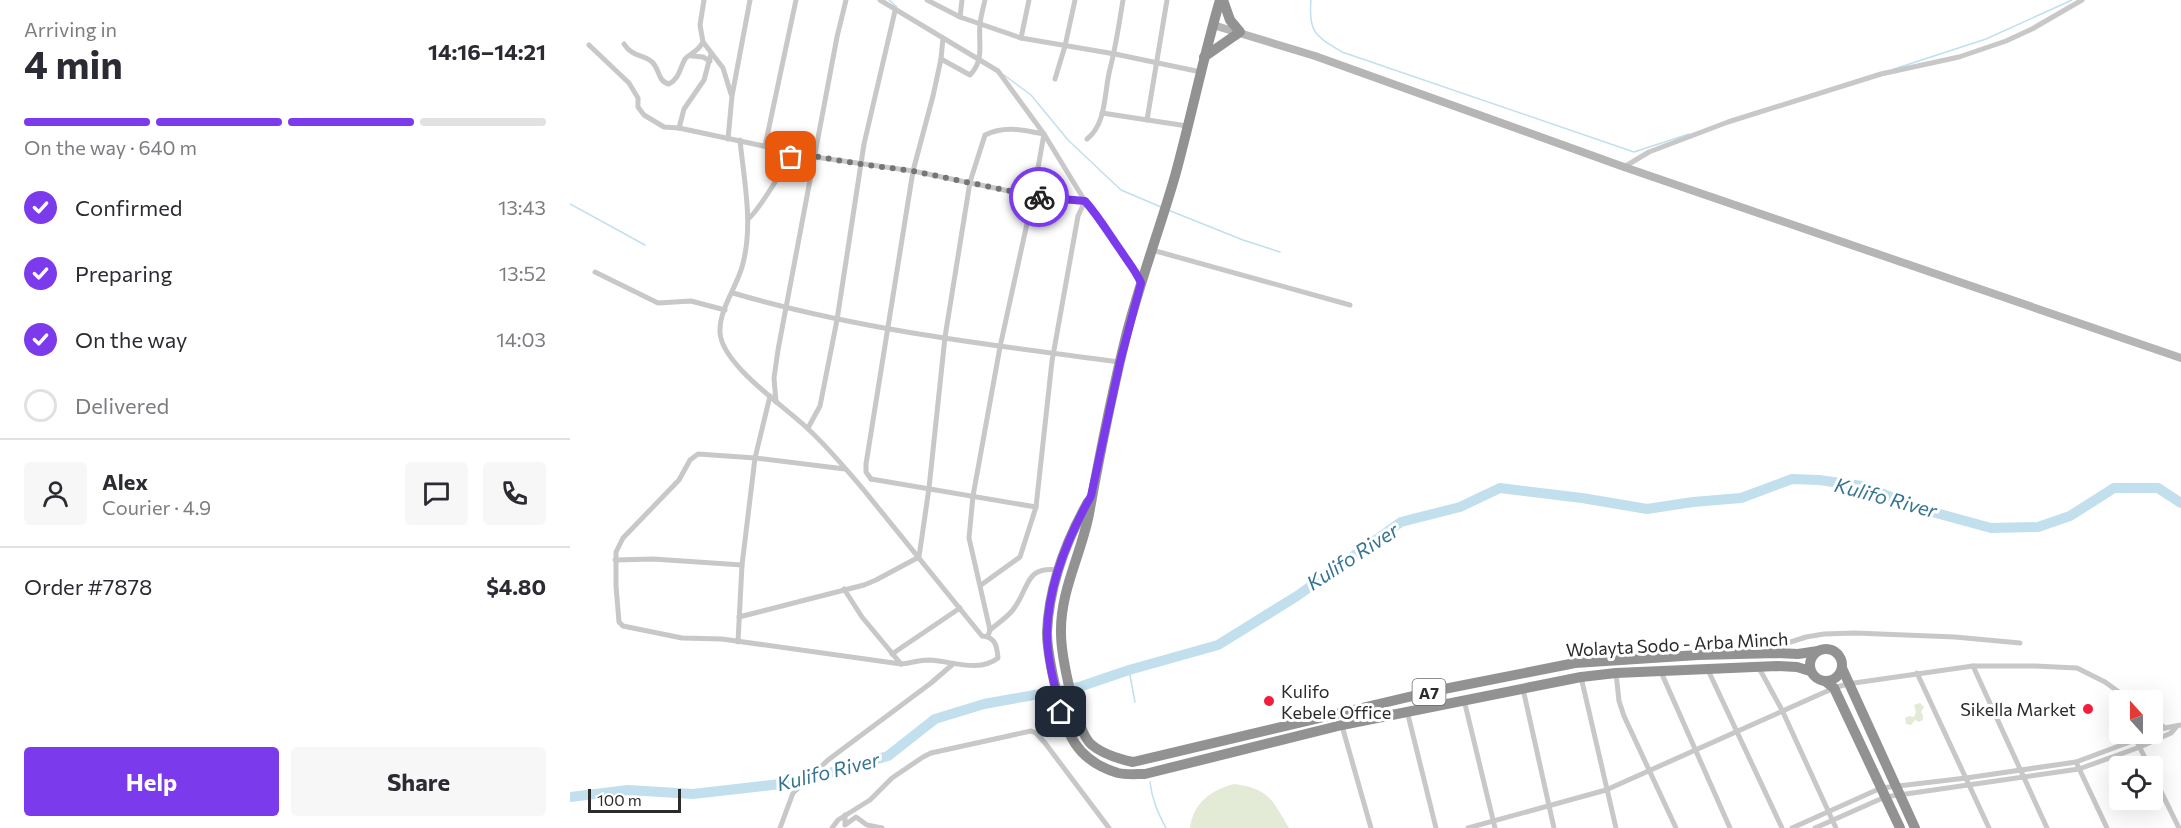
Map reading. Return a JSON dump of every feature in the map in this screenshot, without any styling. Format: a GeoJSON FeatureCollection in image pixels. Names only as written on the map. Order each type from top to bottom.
{"type":"FeatureCollection","features":[{"type":"Feature","properties":{"kind":"highway","name":"Wolayta Sodo - Arba Minch"},"geometry":{"type":"LineString","coordinates":[[1221,0],[1204,57],[1175,176],[1141,283],[1120,362],[1091,496],[1089,515],[1067,585],[1062,610],[1060,632],[1063,656],[1075,708],[1083,732],[1091,745],[1111,757],[1133,762],[1340,713],[1575,663],[1756,653],[1798,654],[1825,648],[1835,651],[1841,658],[1847,684],[1914,828]]}},
{"type":"Feature","properties":{"kind":"highway"},"geometry":{"type":"LineString","coordinates":[[1204,57],[1240,32],[1230,20],[1221,0]]}},
{"type":"Feature","properties":{"kind":"highway","name":"Wolayta Sodo - Arba Minch"},"geometry":{"type":"LineString","coordinates":[[1091,496],[1075,528],[1059,570],[1047,634],[1049,659],[1061,712],[1071,740],[1090,760],[1119,773],[1145,774],[1248,747]]}},
{"type":"Feature","properties":{"kind":"highway","name":"Wolayta Sodo - Arba Minch"},"geometry":{"type":"LineString","coordinates":[[1810,671],[1810,660],[1818,651]]}},
{"type":"Feature","properties":{"kind":"highway"},"geometry":{"type":"LineString","coordinates":[[1619,673],[1624,660]]}},
{"type":"Feature","properties":{"kind":"highway","name":"A7"},"geometry":{"type":"LineString","coordinates":[[1248,747],[1464,699],[1581,677],[1619,673],[1797,667],[1810,671],[1818,679],[1829,684]]}},
{"type":"Feature","properties":{"kind":"highway"},"geometry":{"type":"LineString","coordinates":[[1842,668],[1829,684],[1900,828]]}},
{"type":"Feature","properties":{"kind":"highway"},"geometry":{"type":"LineString","coordinates":[[1245,735],[1248,747]]}},
{"type":"Feature","properties":{"kind":"street"},"geometry":{"type":"LineString","coordinates":[[704,0],[699,25],[703,42],[710,57],[723,68],[732,96]]}},
{"type":"Feature","properties":{"kind":"street"},"geometry":{"type":"LineString","coordinates":[[728,139],[732,96],[750,0]]}},
{"type":"Feature","properties":{"kind":"street"},"geometry":{"type":"LineString","coordinates":[[765,146],[796,0]]}},
{"type":"Feature","properties":{"kind":"street"},"geometry":{"type":"LineString","coordinates":[[776,402],[774,378],[837,37],[846,0]]}},
{"type":"Feature","properties":{"kind":"street"},"geometry":{"type":"LineString","coordinates":[[880,0],[998,71],[1044,134],[1085,201],[1099,217],[1123,255],[1129,260],[1141,283]]}},
{"type":"Feature","properties":{"kind":"street"},"geometry":{"type":"LineString","coordinates":[[927,0],[960,17],[1021,38],[1201,72]]}},
{"type":"Feature","properties":{"kind":"street"},"geometry":{"type":"LineString","coordinates":[[960,17],[962,0]]}},
{"type":"Feature","properties":{"kind":"street"},"geometry":{"type":"LineString","coordinates":[[941,59],[970,75],[980,60],[980,24],[985,0]]}},
{"type":"Feature","properties":{"kind":"street"},"geometry":{"type":"LineString","coordinates":[[1021,38],[1029,0]]}},
{"type":"Feature","properties":{"kind":"street"},"geometry":{"type":"LineString","coordinates":[[1055,80],[1075,0]]}},
{"type":"Feature","properties":{"kind":"street"},"geometry":{"type":"LineString","coordinates":[[1087,139],[1093,135],[1102,113],[1109,71],[1115,54],[1123,0]]}},
{"type":"Feature","properties":{"kind":"street"},"geometry":{"type":"LineString","coordinates":[[1147,120],[1167,0]]}},
{"type":"Feature","properties":{"kind":"street"},"geometry":{"type":"LineString","coordinates":[[1624,167],[1649,153],[1728,122],[1881,74],[1959,57],[1987,48],[2032,29],[2082,0]]}},
{"type":"Feature","properties":{"kind":"street"},"geometry":{"type":"LineString","coordinates":[[808,428],[820,406],[837,320],[860,164],[895,10]]}},
{"type":"Feature","properties":{"kind":"street"},"geometry":{"type":"LineString","coordinates":[[1213,25],[1315,56],[1624,167],[2181,358]]}},
{"type":"Feature","properties":{"kind":"street"},"geometry":{"type":"LineString","coordinates":[[943,38],[941,59],[913,171],[866,472],[871,479],[1036,507]]}},
{"type":"Feature","properties":{"kind":"street"},"geometry":{"type":"LineString","coordinates":[[624,44],[632,52],[650,59],[661,80],[669,84],[679,74],[686,58],[699,49],[703,42]]}},
{"type":"Feature","properties":{"kind":"street"},"geometry":{"type":"LineString","coordinates":[[589,45],[629,83],[638,98],[638,107],[644,115],[664,127],[740,140],[815,157],[913,171],[1033,196],[1085,201]]}},
{"type":"Feature","properties":{"kind":"street"},"geometry":{"type":"LineString","coordinates":[[691,56],[710,57]]}},
{"type":"Feature","properties":{"kind":"street"},"geometry":{"type":"LineString","coordinates":[[679,128],[684,109],[699,90],[710,57]]}},
{"type":"Feature","properties":{"kind":"street"},"geometry":{"type":"LineString","coordinates":[[1102,113],[1187,126]]}},
{"type":"Feature","properties":{"kind":"street"},"geometry":{"type":"LineString","coordinates":[[919,557],[929,488],[945,337],[970,182],[986,135],[997,129],[1018,129],[1044,134]]}},
{"type":"Feature","properties":{"kind":"street"},"geometry":{"type":"LineString","coordinates":[[845,469],[755,458],[698,454],[690,460],[679,480],[623,538],[616,552],[618,617],[623,626],[682,638],[738,642],[901,664],[928,660],[953,664],[991,664],[998,658],[995,642],[989,633],[981,585],[969,538],[973,496],[999,346],[1033,196],[1044,134]]}},
{"type":"Feature","properties":{"kind":"street"},"geometry":{"type":"LineString","coordinates":[[740,140],[749,218],[743,266],[725,310],[720,331],[727,354],[776,402],[808,428],[863,489],[982,636],[989,633],[1013,610],[1029,579],[1036,572],[1044,569],[1059,570]]}},
{"type":"Feature","properties":{"kind":"street"},"geometry":{"type":"LineString","coordinates":[[749,218],[755,214],[769,189],[786,166],[791,152]]}},
{"type":"Feature","properties":{"kind":"street"},"geometry":{"type":"LineString","coordinates":[[981,585],[1020,557],[1036,507],[1054,354],[1078,216],[1085,201]]}},
{"type":"Feature","properties":{"kind":"street"},"geometry":{"type":"LineString","coordinates":[[1152,250],[1350,305]]}},
{"type":"Feature","properties":{"kind":"street"},"geometry":{"type":"LineString","coordinates":[[595,272],[658,303],[691,301],[725,310]]}},
{"type":"Feature","properties":{"kind":"street"},"geometry":{"type":"LineString","coordinates":[[733,293],[787,309],[837,320],[999,346],[1120,362]]}},
{"type":"Feature","properties":{"kind":"street"},"geometry":{"type":"LineString","coordinates":[[738,642],[742,565],[755,458],[770,396]]}},
{"type":"Feature","properties":{"kind":"street"},"geometry":{"type":"LineString","coordinates":[[863,489],[871,479]]}},
{"type":"Feature","properties":{"kind":"street"},"geometry":{"type":"LineString","coordinates":[[739,617],[876,580],[919,557]]}},
{"type":"Feature","properties":{"kind":"street"},"geometry":{"type":"LineString","coordinates":[[615,560],[653,559],[742,565]]}},
{"type":"Feature","properties":{"kind":"street"},"geometry":{"type":"LineString","coordinates":[[844,589],[862,617],[901,664]]}},
{"type":"Feature","properties":{"kind":"street"},"geometry":{"type":"LineString","coordinates":[[892,654],[960,608]]}},
{"type":"Feature","properties":{"kind":"street"},"geometry":{"type":"LineString","coordinates":[[1756,653],[1824,634],[1908,635],[2020,643]]}},
{"type":"Feature","properties":{"kind":"street"},"geometry":{"type":"LineString","coordinates":[[781,826],[793,793],[828,760],[953,664]]}},
{"type":"Feature","properties":{"kind":"street"},"geometry":{"type":"LineString","coordinates":[[1973,666],[2047,828]]}},
{"type":"Feature","properties":{"kind":"street"},"geometry":{"type":"LineString","coordinates":[[1468,828],[1606,790],[1782,711],[1829,684],[1847,684],[1973,666],[2035,666],[2077,668],[2116,690]]}},
{"type":"Feature","properties":{"kind":"street"},"geometry":{"type":"LineString","coordinates":[[1759,668],[1782,711],[1836,828]]}},
{"type":"Feature","properties":{"kind":"street"},"geometry":{"type":"LineString","coordinates":[[1708,670],[1782,828]]}},
{"type":"Feature","properties":{"kind":"street"},"geometry":{"type":"LineString","coordinates":[[1661,672],[1730,828]]}},
{"type":"Feature","properties":{"kind":"street"},"geometry":{"type":"LineString","coordinates":[[1619,673],[1619,701],[1676,828]]}},
{"type":"Feature","properties":{"kind":"street"},"geometry":{"type":"LineString","coordinates":[[1917,673],[1989,828]]}},
{"type":"Feature","properties":{"kind":"street"},"geometry":{"type":"LineString","coordinates":[[1581,677],[1616,828]]}},
{"type":"Feature","properties":{"kind":"street"},"geometry":{"type":"LineString","coordinates":[[1523,688],[1554,828]]}},
{"type":"Feature","properties":{"kind":"street"},"geometry":{"type":"LineString","coordinates":[[1464,699],[1496,828]]}},
{"type":"Feature","properties":{"kind":"street"},"geometry":{"type":"LineString","coordinates":[[1407,711],[1436,828]]}},
{"type":"Feature","properties":{"kind":"street"},"geometry":{"type":"LineString","coordinates":[[1340,713],[1371,828]]}},
{"type":"Feature","properties":{"kind":"street"},"geometry":{"type":"LineString","coordinates":[[2165,728],[2179,726]]}},
{"type":"Feature","properties":{"kind":"street"},"geometry":{"type":"LineString","coordinates":[[1815,828],[1883,792],[1970,786],[2079,769],[2140,747],[2171,733],[2179,726]]}},
{"type":"Feature","properties":{"kind":"street"},"geometry":{"type":"LineString","coordinates":[[2165,728],[2171,733]]}},
{"type":"Feature","properties":{"kind":"street"},"geometry":{"type":"LineString","coordinates":[[832,828],[838,820],[870,800],[892,778],[931,753],[1031,731],[1045,743],[1109,828]]}},
{"type":"Feature","properties":{"kind":"street"},"geometry":{"type":"LineString","coordinates":[[1792,828],[1828,811],[1883,792],[2019,769],[2076,762],[2125,744]]}},
{"type":"Feature","properties":{"kind":"street"},"geometry":{"type":"LineString","coordinates":[[2138,744],[2144,756]]}},
{"type":"Feature","properties":{"kind":"street"},"geometry":{"type":"LineString","coordinates":[[2076,762],[2107,828]]}},
{"type":"Feature","properties":{"kind":"street"},"geometry":{"type":"LineString","coordinates":[[2163,795],[2179,828]]}},
{"type":"Feature","properties":{"kind":"street"},"geometry":{"type":"LineString","coordinates":[[845,815],[845,825],[856,817],[867,825],[882,828]]}},
{"type":"Feature","properties":{"kind":"green space"},"geometry":{"type":"Polygon","coordinates":[[[1920,703],[1924,707],[1921,712],[1923,720],[1919,722],[1915,720],[1911,725],[1906,724],[1905,718],[1914,717],[1916,712],[1914,705],[1920,703]]]}},
{"type":"Feature","properties":{"kind":"green space"},"geometry":{"type":"Polygon","coordinates":[[[1234,784],[1262,792],[1273,803],[1289,828],[1190,828],[1195,811],[1204,799],[1234,784]]]}},
{"type":"Feature","properties":{"kind":"waterway"},"geometry":{"type":"LineString","coordinates":[[889,0],[897,7]]}},
{"type":"Feature","properties":{"kind":"waterway"},"geometry":{"type":"LineString","coordinates":[[1311,0],[1310,11],[1313,27],[1320,37],[1342,52],[1634,152],[1689,134]]}},
{"type":"Feature","properties":{"kind":"waterway"},"geometry":{"type":"LineString","coordinates":[[1894,69],[1986,39],[2072,0]]}},
{"type":"Feature","properties":{"kind":"waterway"},"geometry":{"type":"LineString","coordinates":[[1004,75],[1031,95],[1068,140],[1121,190],[1161,207]]}},
{"type":"Feature","properties":{"kind":"waterway"},"geometry":{"type":"LineString","coordinates":[[570,204],[645,245]]}},
{"type":"Feature","properties":{"kind":"waterway"},"geometry":{"type":"LineString","coordinates":[[1168,210],[1280,252]]}},
{"type":"Feature","properties":{"kind":"waterway","name":"Kulifo River"},"geometry":{"type":"LineString","coordinates":[[570,797],[628,790],[693,794],[798,782],[888,756],[935,719],[984,704],[1079,687],[1129,670],[1218,645],[1297,596],[1401,522],[1460,507],[1500,488],[1647,509],[1741,498],[1792,479],[1819,480],[1862,486],[1925,510],[1991,528],[2038,527],[2070,516],[2114,488],[2158,488],[2181,503]]}},
{"type":"Feature","properties":{"kind":"waterway"},"geometry":{"type":"LineString","coordinates":[[1129,670],[1135,702]]}},
{"type":"Feature","properties":{"kind":"waterway"},"geometry":{"type":"LineString","coordinates":[[1150,782],[1152,795],[1166,828]]}},
{"type":"Feature","properties":{"kind":"way so far"},"geometry":{"type":"LineString","coordinates":[[791,157],[791,152],[913,171],[1039,197]]}},
{"type":"Feature","properties":{"kind":"place","name":"Kulifo Kebele Office"},"geometry":{"type":"Point","coordinates":[1269,701]}},
{"type":"Feature","properties":{"kind":"place","name":"Sikella Market"},"geometry":{"type":"Point","coordinates":[2088,709]}},
{"type":"Feature","properties":{"kind":"route"},"geometry":{"type":"LineString","coordinates":[[1039,197],[1085,201],[1099,217],[1123,255],[1129,260],[1141,283],[1106,420],[1091,496],[1081,513],[1062,561],[1052,595],[1047,634],[1049,659],[1061,712]]}}]}
